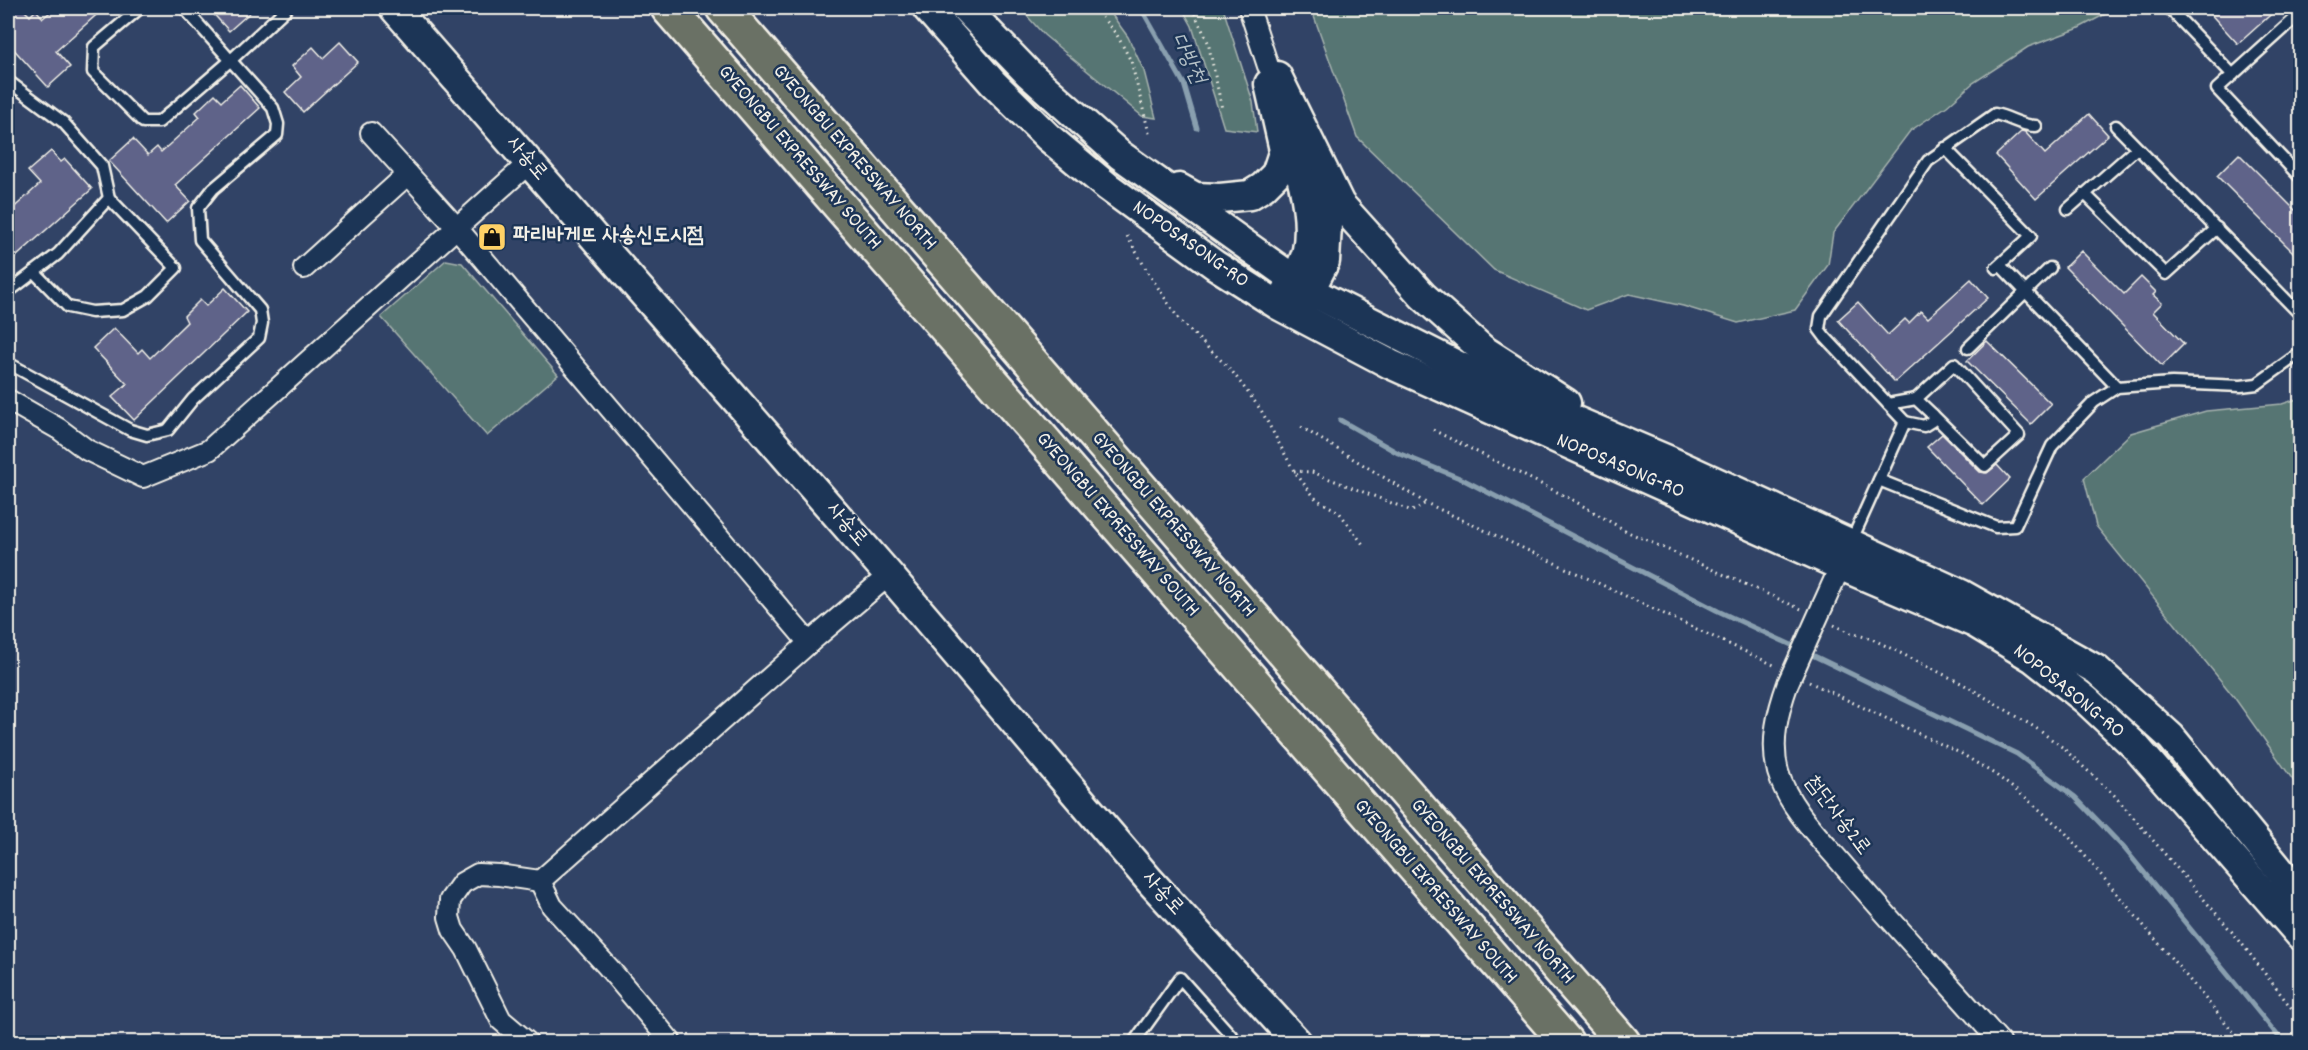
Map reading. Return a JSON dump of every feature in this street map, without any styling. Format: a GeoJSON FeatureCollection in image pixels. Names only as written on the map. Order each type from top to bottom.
{"type":"FeatureCollection","features":[{"type":"Feature","properties":{"kind":"highway","name":"GYEONGBU EXPRESSWAY SOUTH"},"geometry":{"type":"LineString","coordinates":[[668,8],[1566,1042]]}},
{"type":"Feature","properties":{"kind":"highway","name":"GYEONGBU EXPRESSWAY NORTH"},"geometry":{"type":"LineString","coordinates":[[723,8],[1623,1042]]}},
{"type":"Feature","properties":{"kind":"main road","name":"사송로"},"geometry":{"type":"LineString","coordinates":[[394,8],[889,575],[1150,881],[1297,1042]]}},
{"type":"Feature","properties":{"kind":"main road","name":"NOPOSASONG-RO"},"geometry":{"type":"LineString","coordinates":[[927,8],[993,83],[1047,137],[1135,207],[1215,265],[1631,445],[1975,622],[2033,658],[2086,700],[2136,747],[2301,935]]}},
{"type":"Feature","properties":{"kind":"main road","name":"NOPOSASONG-RO"},"geometry":{"type":"LineString","coordinates":[[964,8],[1028,72],[1120,156],[1213,220],[1295,298],[1390,364],[1846,554],[1961,594],[2097,670],[2171,737],[2301,895]]}},
{"type":"Feature","properties":{"kind":"main road"},"geometry":{"type":"LineString","coordinates":[[1271,74],[1321,185],[1327,225],[1325,261],[1295,298]]}},
{"type":"Feature","properties":{"kind":"main road"},"geometry":{"type":"LineString","coordinates":[[1134,165],[1195,196],[1220,198],[1250,195],[1263,187],[1276,174],[1284,150],[1271,74]]}},
{"type":"Feature","properties":{"kind":"main road"},"geometry":{"type":"LineString","coordinates":[[1271,74],[1340,204],[1423,296],[1482,349],[1631,445]]}},
{"type":"Feature","properties":{"kind":"street"},"geometry":{"type":"LineString","coordinates":[[1249,8],[1271,74]]}},
{"type":"Feature","properties":{"kind":"street"},"geometry":{"type":"LineString","coordinates":[[371,132],[457,228],[809,643]]}},
{"type":"Feature","properties":{"kind":"street"},"geometry":{"type":"LineString","coordinates":[[8,400],[59,429],[87,450],[143,477],[209,450],[530,162]]}},
{"type":"Feature","properties":{"kind":"street"},"geometry":{"type":"LineString","coordinates":[[304,268],[408,174]]}},
{"type":"Feature","properties":{"kind":"street","name":"첨단사송2로"},"geometry":{"type":"LineString","coordinates":[[1846,554],[1788,682],[1776,715],[1775,751],[1778,773],[1794,804],[1858,883],[2000,1042]]}},
{"type":"Feature","properties":{"kind":"street"},"geometry":{"type":"LineString","coordinates":[[540,881],[889,575]]}},
{"type":"Feature","properties":{"kind":"street"},"geometry":{"type":"LineString","coordinates":[[527,1042],[501,1020],[466,949],[453,930],[449,917],[450,900],[462,883],[478,874],[500,874],[540,881]]}},
{"type":"Feature","properties":{"kind":"street"},"geometry":{"type":"LineString","coordinates":[[540,881],[552,906],[608,967],[671,1042]]}},
{"type":"Feature","properties":{"kind":"lane"},"geometry":{"type":"LineString","coordinates":[[140,8],[94,47],[92,60],[93,72],[143,122],[159,122],[287,8]]}},
{"type":"Feature","properties":{"kind":"lane"},"geometry":{"type":"LineString","coordinates":[[8,363],[130,430],[147,435],[168,430],[193,399],[259,338],[262,323],[260,310],[200,240],[198,208],[213,189],[277,135],[278,124],[273,108],[184,8]]}},
{"type":"Feature","properties":{"kind":"lane"},"geometry":{"type":"LineString","coordinates":[[2170,9],[2233,75]]}},
{"type":"Feature","properties":{"kind":"lane"},"geometry":{"type":"LineString","coordinates":[[2301,14],[2217,89],[2301,177]]}},
{"type":"Feature","properties":{"kind":"lane"},"geometry":{"type":"LineString","coordinates":[[8,81],[63,122],[102,166],[109,198],[176,268],[148,296],[123,310],[92,312],[68,307],[34,272]]}},
{"type":"Feature","properties":{"kind":"lane"},"geometry":{"type":"LineString","coordinates":[[1933,415],[1932,421],[1924,426],[1905,422],[1825,337],[1819,329],[1821,316],[1928,161],[1995,114],[2009,116],[2025,126],[2036,126]]}},
{"type":"Feature","properties":{"kind":"lane"},"geometry":{"type":"LineString","coordinates":[[2116,126],[2301,314]]}},
{"type":"Feature","properties":{"kind":"lane"},"geometry":{"type":"LineString","coordinates":[[1946,148],[2031,236],[1998,266],[2117,387]]}},
{"type":"Feature","properties":{"kind":"lane"},"geometry":{"type":"LineString","coordinates":[[2068,209],[2137,148]]}},
{"type":"Feature","properties":{"kind":"lane"},"geometry":{"type":"LineString","coordinates":[[2085,194],[2166,274],[2217,228]]}},
{"type":"Feature","properties":{"kind":"lane"},"geometry":{"type":"LineString","coordinates":[[8,292],[58,254],[109,198]]}},
{"type":"Feature","properties":{"kind":"lane"},"geometry":{"type":"LineString","coordinates":[[1968,348],[2050,268]]}},
{"type":"Feature","properties":{"kind":"lane"},"geometry":{"type":"LineString","coordinates":[[1879,480],[1996,527],[2015,526],[2052,446],[2094,402],[2117,387],[2172,383],[2241,386],[2257,384],[2301,353]]}},
{"type":"Feature","properties":{"kind":"lane"},"geometry":{"type":"LineString","coordinates":[[1888,404],[1916,399],[1954,364],[2019,435],[1985,465],[1916,399]]}},
{"type":"Feature","properties":{"kind":"lane"},"geometry":{"type":"LineString","coordinates":[[1846,554],[1905,422]]}},
{"type":"Feature","properties":{"kind":"lane"},"geometry":{"type":"LineString","coordinates":[[1134,1042],[1180,978],[1237,1042]]}},
{"type":"Feature","properties":{"kind":"path"},"geometry":{"type":"LineString","coordinates":[[1094,8],[1117,35],[1131,61],[1150,137]]}},
{"type":"Feature","properties":{"kind":"path"},"geometry":{"type":"LineString","coordinates":[[1192,8],[1208,42],[1222,109]]}},
{"type":"Feature","properties":{"kind":"path"},"geometry":{"type":"LineString","coordinates":[[1127,236],[1180,321],[1231,370],[1261,410],[1294,471],[1316,498],[1339,512],[1365,547]]}},
{"type":"Feature","properties":{"kind":"path"},"geometry":{"type":"LineString","coordinates":[[1301,427],[1426,503],[1761,659]]}},
{"type":"Feature","properties":{"kind":"path"},"geometry":{"type":"LineString","coordinates":[[1433,430],[1571,499],[1628,532],[1801,609]]}},
{"type":"Feature","properties":{"kind":"path"},"geometry":{"type":"LineString","coordinates":[[1294,471],[1312,472],[1413,511],[1426,503]]}},
{"type":"Feature","properties":{"kind":"path"},"geometry":{"type":"LineString","coordinates":[[1831,623],[1851,633],[1872,639],[1963,684],[2036,728],[2062,747],[2114,795],[2239,940],[2301,1019]]}},
{"type":"Feature","properties":{"kind":"path"},"geometry":{"type":"LineString","coordinates":[[1821,688],[1962,754],[1996,775],[2026,798],[2064,831],[2242,1042]]}},
{"type":"Feature","properties":{"kind":"green space"},"geometry":{"type":"Polygon","coordinates":[[[1020,8],[1107,8],[1128,37],[1144,71],[1156,118],[1142,116],[1044,35],[1020,8]]]}},
{"type":"Feature","properties":{"kind":"green space"},"geometry":{"type":"Polygon","coordinates":[[[1182,8],[1223,8],[1253,102],[1257,132],[1224,128],[1192,26],[1182,8]]]}},
{"type":"Feature","properties":{"kind":"green space"},"geometry":{"type":"Polygon","coordinates":[[[1311,8],[2117,8],[2077,29],[2028,47],[1973,83],[1947,106],[1910,131],[1833,233],[1828,265],[1795,310],[1738,323],[1683,306],[1629,294],[1586,310],[1494,270],[1357,137],[1311,8]]]}},
{"type":"Feature","properties":{"kind":"green space"},"geometry":{"type":"Polygon","coordinates":[[[446,260],[462,263],[558,375],[487,436],[381,317],[446,260]]]}},
{"type":"Feature","properties":{"kind":"green space"},"geometry":{"type":"Polygon","coordinates":[[[2300,398],[2300,790],[2234,697],[2096,526],[2084,478],[2131,433],[2206,411],[2282,404],[2300,398]]]}},
{"type":"Feature","properties":{"kind":"building"},"geometry":{"type":"Polygon","coordinates":[[[8,8],[22,8],[30,16],[36,10],[43,18],[55,8],[104,8],[56,51],[70,67],[48,87],[8,43],[8,8]]]}},
{"type":"Feature","properties":{"kind":"building"},"geometry":{"type":"Polygon","coordinates":[[[208,8],[255,8],[229,31],[208,8]]]}},
{"type":"Feature","properties":{"kind":"building"},"geometry":{"type":"Polygon","coordinates":[[[2205,8],[2278,8],[2238,44],[2205,8]]]}},
{"type":"Feature","properties":{"kind":"building"},"geometry":{"type":"Polygon","coordinates":[[[340,42],[358,62],[303,112],[285,92],[301,77],[292,66],[313,47],[323,58],[340,42]]]}},
{"type":"Feature","properties":{"kind":"building"},"geometry":{"type":"Polygon","coordinates":[[[240,85],[260,108],[175,185],[190,201],[166,223],[109,161],[133,139],[148,155],[157,147],[161,152],[200,117],[196,112],[215,94],[222,101],[240,85]]]}},
{"type":"Feature","properties":{"kind":"building"},"geometry":{"type":"Polygon","coordinates":[[[2089,114],[2108,135],[2036,199],[1996,155],[2022,131],[2045,154],[2089,114]]]}},
{"type":"Feature","properties":{"kind":"building"},"geometry":{"type":"Polygon","coordinates":[[[51,151],[61,162],[65,159],[92,189],[8,264],[8,213],[40,184],[28,171],[51,151]]]}},
{"type":"Feature","properties":{"kind":"building"},"geometry":{"type":"Polygon","coordinates":[[[2239,154],[2301,216],[2301,260],[2217,176],[2239,154]]]}},
{"type":"Feature","properties":{"kind":"building"},"geometry":{"type":"Polygon","coordinates":[[[2081,251],[2124,294],[2141,277],[2156,292],[2153,295],[2162,303],[2153,312],[2184,344],[2162,366],[2065,267],[2081,251]]]}},
{"type":"Feature","properties":{"kind":"building"},"geometry":{"type":"Polygon","coordinates":[[[1971,279],[1988,298],[1895,382],[1838,320],[1858,302],[1888,335],[1905,319],[1909,323],[1921,311],[1928,318],[1971,279]]]}},
{"type":"Feature","properties":{"kind":"building"},"geometry":{"type":"Polygon","coordinates":[[[225,288],[247,312],[134,420],[112,397],[127,384],[93,348],[114,328],[138,353],[142,349],[150,358],[187,322],[184,316],[200,300],[206,306],[225,288]]]}},
{"type":"Feature","properties":{"kind":"building"},"geometry":{"type":"Polygon","coordinates":[[[1987,341],[2051,404],[2031,424],[1967,361],[1987,341]]]}},
{"type":"Feature","properties":{"kind":"building"},"geometry":{"type":"Polygon","coordinates":[[[1942,434],[1980,472],[1987,473],[1997,465],[2010,479],[1983,505],[1927,447],[1942,434]]]}},
{"type":"Feature","properties":{"kind":"waterway","name":"다방천"},"geometry":{"type":"LineString","coordinates":[[1141,8],[1184,84],[1197,128]]}},
{"type":"Feature","properties":{"kind":"waterway"},"geometry":{"type":"LineString","coordinates":[[1340,420],[1398,453],[1462,479],[1718,611],[1798,648]]}},
{"type":"Feature","properties":{"kind":"waterway"},"geometry":{"type":"LineString","coordinates":[[1806,652],[2017,754],[2075,797],[2124,848],[2283,1042]]}},
{"type":"Feature","properties":{"kind":"place","name":"파리바게뜨 사송신도시점"},"geometry":{"type":"Point","coordinates":[492,237]}}]}
